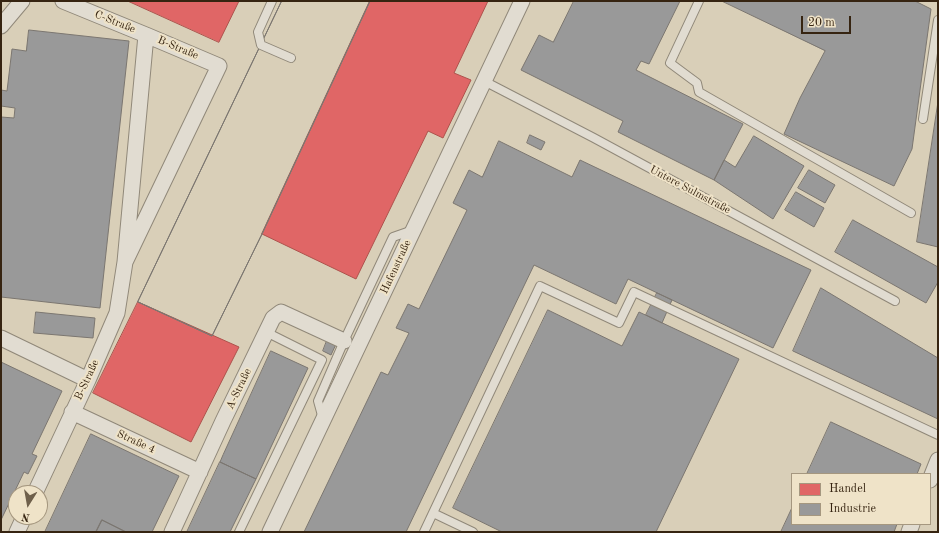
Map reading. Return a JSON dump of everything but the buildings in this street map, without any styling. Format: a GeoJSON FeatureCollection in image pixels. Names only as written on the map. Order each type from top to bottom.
{"type":"FeatureCollection","features":[{"type":"Feature","properties":{"kind":"street"},"geometry":{"type":"LineString","coordinates":[[1,26],[22,1]]}},
{"type":"Feature","properties":{"kind":"street","name":"C-Straße"},"geometry":{"type":"LineString","coordinates":[[63,1],[146,35]]}},
{"type":"Feature","properties":{"kind":"street","name":"Hafenstraße"},"geometry":{"type":"LineString","coordinates":[[270,532],[522,1]]}},
{"type":"Feature","properties":{"kind":"street","name":"B-Straße"},"geometry":{"type":"LineString","coordinates":[[39,485],[88,380],[117,313],[125,262],[146,35],[219,66],[125,262]]}},
{"type":"Feature","properties":{"kind":"street","name":"A-Straße"},"geometry":{"type":"LineString","coordinates":[[172,532],[273,318],[280,312],[344,341]]}},
{"type":"Feature","properties":{"kind":"street"},"geometry":{"type":"LineString","coordinates":[[1,338],[88,380]]}},
{"type":"Feature","properties":{"kind":"street","name":"Straße 4"},"geometry":{"type":"LineString","coordinates":[[72,412],[200,472]]}},
{"type":"Feature","properties":{"kind":"street"},"geometry":{"type":"LineString","coordinates":[[931,478],[938,460]]}},
{"type":"Feature","properties":{"kind":"lane"},"geometry":{"type":"LineString","coordinates":[[272,1],[258,32],[261,45],[291,58]]}},
{"type":"Feature","properties":{"kind":"lane"},"geometry":{"type":"LineString","coordinates":[[699,1],[670,63],[697,83],[700,92],[911,212]]}},
{"type":"Feature","properties":{"kind":"lane"},"geometry":{"type":"LineString","coordinates":[[923,119],[938,20]]}},
{"type":"Feature","properties":{"kind":"lane","name":"Untere Sulmstraße"},"geometry":{"type":"LineString","coordinates":[[484,81],[594,138],[895,301]]}},
{"type":"Feature","properties":{"kind":"lane"},"geometry":{"type":"LineString","coordinates":[[324,420],[318,401],[344,341],[393,237],[414,230]]}},
{"type":"Feature","properties":{"kind":"lane"},"geometry":{"type":"LineString","coordinates":[[424,532],[540,286],[619,322],[634,292],[938,435]]}},
{"type":"Feature","properties":{"kind":"lane"},"geometry":{"type":"LineString","coordinates":[[239,532],[322,360],[266,332]]}},
{"type":"Feature","properties":{"kind":"lane"},"geometry":{"type":"LineString","coordinates":[[433,513],[473,532]]}}]}
